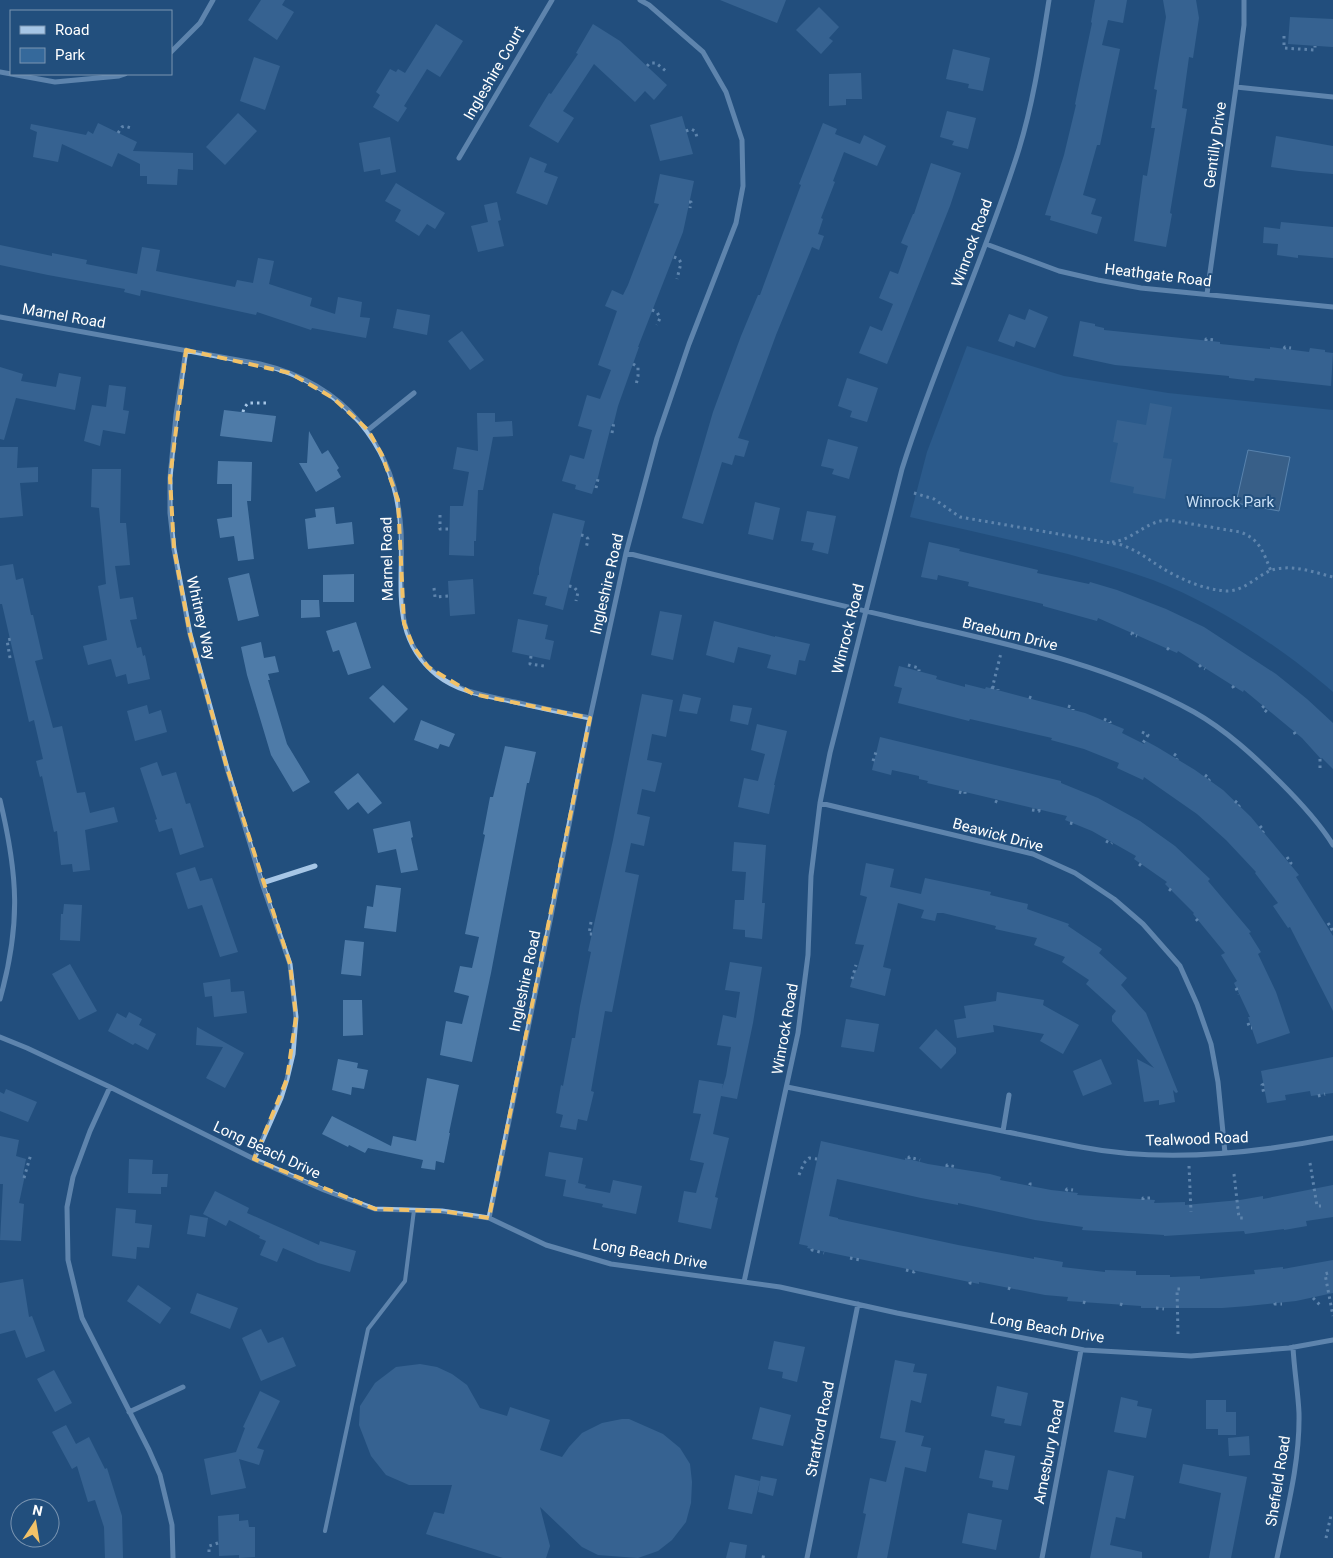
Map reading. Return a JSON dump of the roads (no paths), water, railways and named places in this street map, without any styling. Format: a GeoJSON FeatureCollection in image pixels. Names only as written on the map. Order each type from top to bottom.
{"type":"FeatureCollection","features":[{"type":"Feature","properties":{"kind":"street"},"geometry":{"type":"LineString","coordinates":[[172,51],[200,23],[213,0]]}},
{"type":"Feature","properties":{"kind":"street","name":"Ingleshire Court"},"geometry":{"type":"LineString","coordinates":[[459,158],[552,0]]}},
{"type":"Feature","properties":{"kind":"street","name":"Ingleshire Road"},"geometry":{"type":"LineString","coordinates":[[489,1218],[590,718],[626,553],[657,438],[689,344],[736,223],[743,186],[742,140],[726,92],[703,52],[649,5],[640,0]]}},
{"type":"Feature","properties":{"kind":"street","name":"Winrock Road"},"geometry":{"type":"LineString","coordinates":[[744,1282],[787,1087],[806,984],[811,876],[820,803],[830,753],[891,507],[915,427],[986,244],[1019,149],[1032,99],[1049,0]]}},
{"type":"Feature","properties":{"kind":"street","name":"Gentilly Drive"},"geometry":{"type":"LineString","coordinates":[[1207,294],[1244,25],[1244,0]]}},
{"type":"Feature","properties":{"kind":"street"},"geometry":{"type":"LineString","coordinates":[[16,75],[55,82],[122,75]]}},
{"type":"Feature","properties":{"kind":"street"},"geometry":{"type":"LineString","coordinates":[[1236,86],[1333,97]]}},
{"type":"Feature","properties":{"kind":"street","name":"Heathgate Road"},"geometry":{"type":"LineString","coordinates":[[986,244],[1059,271],[1141,288],[1333,307]]}},
{"type":"Feature","properties":{"kind":"street","name":"Marnel Road"},"geometry":{"type":"LineString","coordinates":[[0,317],[260,364],[290,373],[316,386],[333,398],[368,430],[382,455],[398,500],[401,534],[401,610],[408,636],[419,656],[438,676],[473,694],[590,718]]}},
{"type":"Feature","properties":{"kind":"street","name":"Whitney Way"},"geometry":{"type":"LineString","coordinates":[[186,350],[176,415],[170,478],[170,513],[174,549],[190,634],[227,768],[262,883],[290,964],[296,1017],[294,1054],[287,1079],[281,1098],[254,1159]]}},
{"type":"Feature","properties":{"kind":"street"},"geometry":{"type":"LineString","coordinates":[[368,430],[414,393]]}},
{"type":"Feature","properties":{"kind":"street","name":"Braeburn Drive"},"geometry":{"type":"LineString","coordinates":[[626,553],[1003,644],[1097,670],[1148,689],[1194,713],[1235,741],[1268,770],[1301,804],[1333,845]]}},
{"type":"Feature","properties":{"kind":"street"},"geometry":{"type":"LineString","coordinates":[[0,800],[10,842],[16,900],[11,956],[0,999]]}},
{"type":"Feature","properties":{"kind":"street","name":"Beawick Drive"},"geometry":{"type":"LineString","coordinates":[[820,803],[1033,854],[1075,873],[1114,899],[1143,924],[1180,966],[1197,1004],[1211,1044],[1218,1082],[1225,1153]]}},
{"type":"Feature","properties":{"kind":"street"},"geometry":{"type":"LineString","coordinates":[[262,883],[315,866]]}},
{"type":"Feature","properties":{"kind":"street","name":"Long Beach Drive"},"geometry":{"type":"LineString","coordinates":[[0,1037],[110,1087],[254,1159],[324,1190],[375,1209],[442,1210],[489,1218],[546,1245],[611,1264],[780,1287],[1081,1350],[1191,1356],[1292,1347],[1333,1340]]}},
{"type":"Feature","properties":{"kind":"street"},"geometry":{"type":"LineString","coordinates":[[110,1087],[87,1138],[73,1177],[67,1207],[68,1260],[82,1318],[160,1475],[172,1525],[173,1558]]}},
{"type":"Feature","properties":{"kind":"street","name":"Tealwood Road"},"geometry":{"type":"LineString","coordinates":[[787,1087],[1092,1149],[1158,1156],[1225,1153],[1333,1138]]}},
{"type":"Feature","properties":{"kind":"street"},"geometry":{"type":"LineString","coordinates":[[1003,1131],[1009,1095]]}},
{"type":"Feature","properties":{"kind":"street","name":"Stratford Road"},"geometry":{"type":"LineString","coordinates":[[807,1558],[858,1304]]}},
{"type":"Feature","properties":{"kind":"street","name":"Shefield Road"},"geometry":{"type":"LineString","coordinates":[[1277,1558],[1294,1474],[1297,1448],[1299,1413],[1292,1347]]}},
{"type":"Feature","properties":{"kind":"street","name":"Amesbury Road"},"geometry":{"type":"LineString","coordinates":[[1042,1558],[1081,1350]]}},
{"type":"Feature","properties":{"kind":"street"},"geometry":{"type":"LineString","coordinates":[[129,1412],[183,1387]]}},
{"type":"Feature","properties":{"kind":"lane"},"geometry":{"type":"LineString","coordinates":[[325,1532],[368,1329],[405,1281],[414,1210]]}},
{"type":"Feature","properties":{"kind":"park label","name":"Winrock Park"},"geometry":{"type":"Point","coordinates":[1230,502]}}]}
